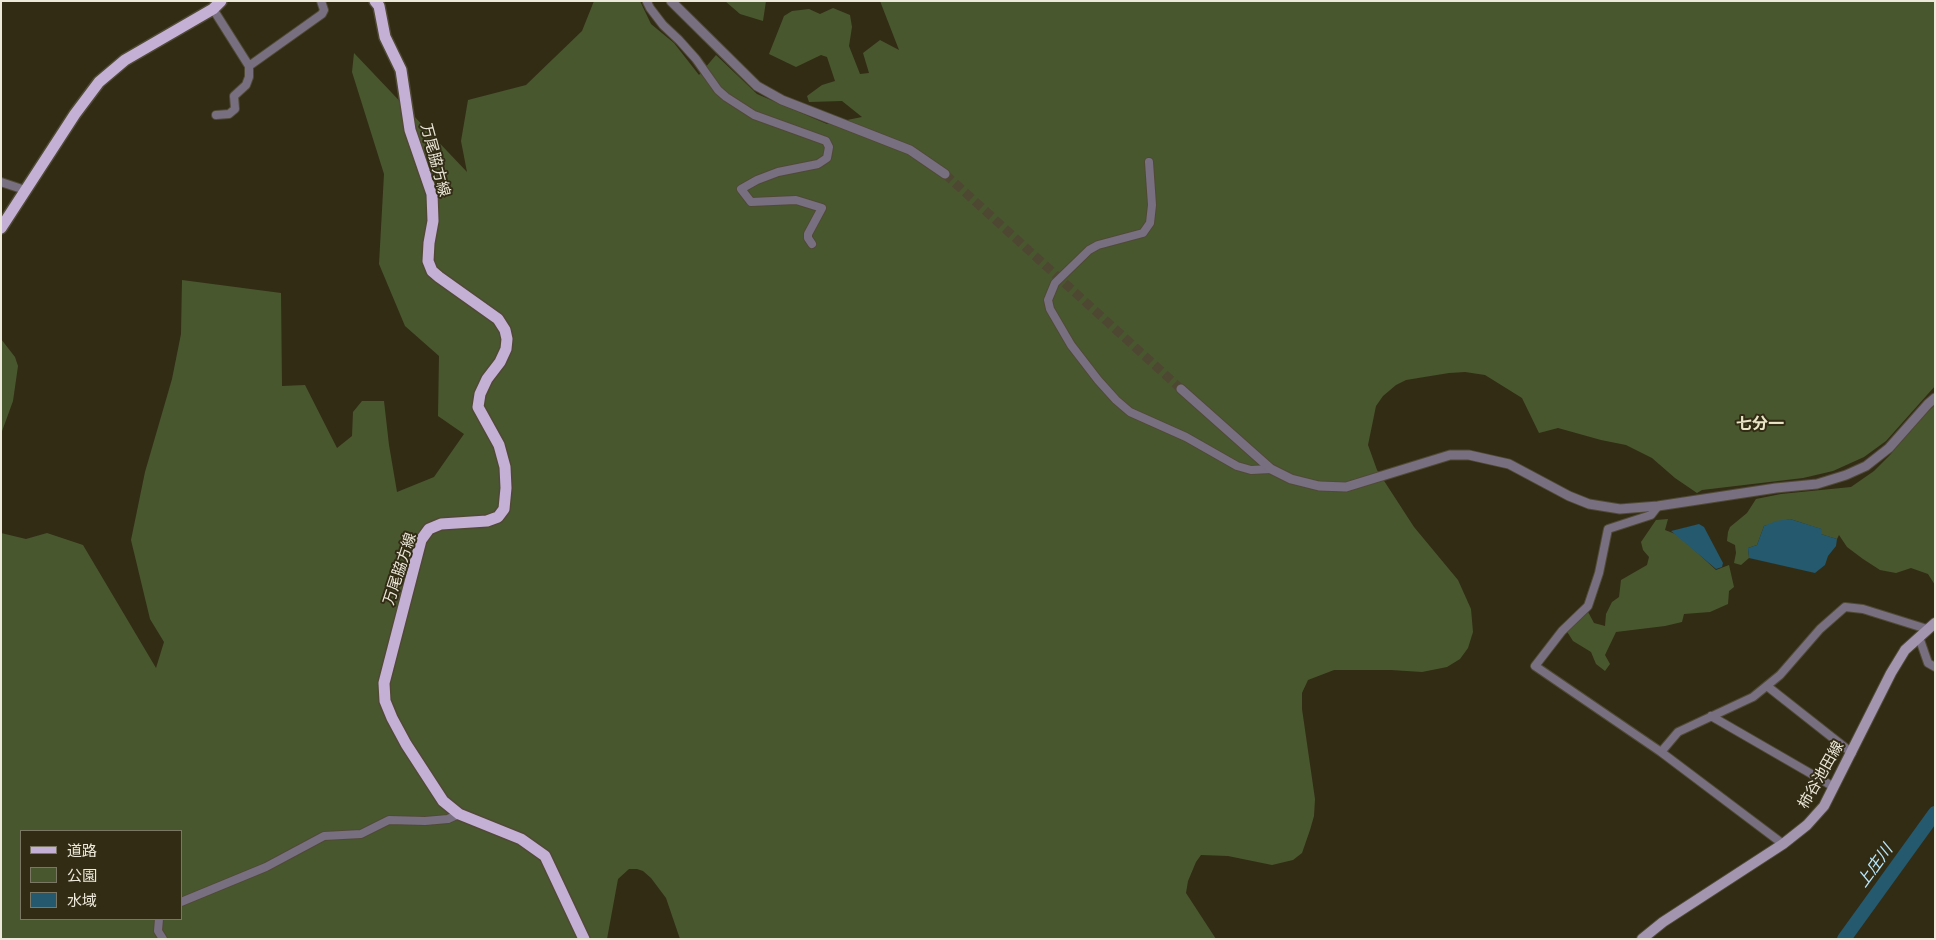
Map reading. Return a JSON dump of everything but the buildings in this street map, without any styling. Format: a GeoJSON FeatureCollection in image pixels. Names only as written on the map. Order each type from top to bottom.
{"type":"FeatureCollection","features":[{"type":"Feature","properties":{"kind":"main road","name":"万尾脇方線"},"geometry":{"type":"LineString","coordinates":[[375,1],[378,6],[385,37],[401,70],[410,130],[432,194],[433,221],[428,261],[432,271],[439,277],[498,319],[505,330],[507,339],[506,349],[500,362],[487,379],[480,394],[478,407],[499,445],[505,467],[504,509],[498,517],[487,520],[441,524],[429,529],[422,540],[384,683],[385,702],[406,744],[443,801],[459,814],[520,839],[545,856],[584,939]]}},
{"type":"Feature","properties":{"kind":"main road"},"geometry":{"type":"LineString","coordinates":[[1,228],[75,114],[99,82],[125,60],[217,5]]}},
{"type":"Feature","properties":{"kind":"main road","name":"柿谷池田線"},"geometry":{"type":"LineString","coordinates":[[1642,939],[1663,922],[1783,844],[1807,826],[1824,806],[1891,673],[1905,650],[1931,626]]}},
{"type":"Feature","properties":{"kind":"street"},"geometry":{"type":"LineString","coordinates":[[249,66],[322,14],[324,10],[320,1]]}},
{"type":"Feature","properties":{"kind":"street"},"geometry":{"type":"LineString","coordinates":[[648,1],[650,8],[663,25],[680,40],[726,97],[754,115],[826,141],[829,148],[826,158],[818,164],[778,172],[757,180],[741,190],[751,202],[796,200],[822,208],[808,234],[812,244]]}},
{"type":"Feature","properties":{"kind":"street"},"geometry":{"type":"LineString","coordinates":[[674,3],[757,86],[782,100],[910,150],[945,174]]}},
{"type":"Feature","properties":{"kind":"street"},"geometry":{"type":"LineString","coordinates":[[216,115],[229,114],[235,109],[234,96],[246,84],[249,66],[217,5]]}},
{"type":"Feature","properties":{"kind":"street"},"geometry":{"type":"LineString","coordinates":[[1149,162],[1152,205],[1150,223],[1143,233],[1098,245],[1089,250],[1055,283],[1048,300],[1050,309],[1071,345],[1098,380],[1130,412],[1186,437],[1237,466],[1250,470],[1270,469]]}},
{"type":"Feature","properties":{"kind":"street"},"geometry":{"type":"LineString","coordinates":[[1,182],[25,190]]}},
{"type":"Feature","properties":{"kind":"street"},"geometry":{"type":"LineString","coordinates":[[1181,388],[1270,469],[1291,479],[1319,486],[1346,488],[1450,455],[1469,455],[1509,464],[1569,496],[1589,504],[1620,508],[1658,506],[1776,488],[1817,484],[1846,475],[1866,466],[1890,448],[1935,398]]}},
{"type":"Feature","properties":{"kind":"street"},"geometry":{"type":"LineString","coordinates":[[1658,506],[1651,515],[1608,529],[1588,606],[1562,631],[1535,666],[1661,752],[1783,844]]}},
{"type":"Feature","properties":{"kind":"street"},"geometry":{"type":"LineString","coordinates":[[1661,752],[1678,732],[1754,697],[1780,675],[1820,629],[1845,607],[1863,609],[1931,626]]}},
{"type":"Feature","properties":{"kind":"street"},"geometry":{"type":"LineString","coordinates":[[1919,637],[1928,663],[1935,667]]}},
{"type":"Feature","properties":{"kind":"street"},"geometry":{"type":"LineString","coordinates":[[1767,686],[1852,753]]}},
{"type":"Feature","properties":{"kind":"street"},"geometry":{"type":"LineString","coordinates":[[1711,716],[1834,787]]}},
{"type":"Feature","properties":{"kind":"street"},"geometry":{"type":"LineString","coordinates":[[182,902],[266,867],[324,836],[361,834],[389,820],[425,821],[448,819],[459,814]]}},
{"type":"Feature","properties":{"kind":"street"},"geometry":{"type":"LineString","coordinates":[[159,920],[158,931],[163,939]]}},
{"type":"Feature","properties":{"kind":"green space"},"geometry":{"type":"Polygon","coordinates":[[[594,1],[640,1],[651,24],[674,43],[699,75],[716,55],[757,94],[827,124],[862,117],[842,101],[809,102],[807,96],[822,85],[835,81],[827,57],[821,55],[796,67],[769,54],[784,16],[792,11],[809,9],[820,14],[833,8],[850,15],[852,27],[849,46],[860,74],[869,73],[863,53],[880,40],[899,50],[880,1],[1935,1],[1935,386],[1886,441],[1864,457],[1833,471],[1803,478],[1702,490],[1697,493],[1675,478],[1652,458],[1626,445],[1558,428],[1539,433],[1522,398],[1485,375],[1465,372],[1449,373],[1406,380],[1396,385],[1383,396],[1376,406],[1368,445],[1377,470],[1414,527],[1458,580],[1471,609],[1473,632],[1468,648],[1460,659],[1447,667],[1422,672],[1334,670],[1308,680],[1302,693],[1302,709],[1315,799],[1314,816],[1302,853],[1293,860],[1272,865],[1228,856],[1201,855],[1188,881],[1186,893],[1216,939],[680,939],[666,898],[651,878],[643,871],[629,869],[618,879],[607,939],[1,939],[1,533],[26,539],[47,533],[83,545],[156,668],[164,642],[150,619],[131,540],[145,472],[172,379],[181,334],[182,280],[281,293],[282,386],[305,385],[337,448],[352,436],[353,412],[362,401],[384,401],[397,492],[434,477],[464,434],[438,416],[439,356],[405,326],[379,264],[384,174],[352,72],[354,53],[467,172],[461,141],[468,100],[526,85],[582,31],[594,1]]]}},
{"type":"Feature","properties":{"kind":"green space"},"geometry":{"type":"Polygon","coordinates":[[[725,1],[766,1],[763,21],[740,14],[725,1]]]}},
{"type":"Feature","properties":{"kind":"green space"},"geometry":{"type":"Polygon","coordinates":[[[1,339],[15,357],[18,366],[13,401],[1,434],[1,339]]]}},
{"type":"Feature","properties":{"kind":"green space"},"geometry":{"type":"Polygon","coordinates":[[[1935,405],[1935,585],[1928,574],[1911,568],[1896,573],[1880,570],[1847,547],[1839,535],[1837,539],[1827,536],[1821,534],[1821,529],[1790,519],[1764,526],[1757,545],[1748,548],[1749,558],[1741,565],[1734,563],[1735,545],[1727,541],[1728,532],[1730,527],[1747,513],[1756,499],[1781,494],[1851,487],[1874,471],[1935,405]]]}},
{"type":"Feature","properties":{"kind":"green space"},"geometry":{"type":"Polygon","coordinates":[[[1668,519],[1665,530],[1678,535],[1716,570],[1729,565],[1734,587],[1729,591],[1728,604],[1710,612],[1684,614],[1682,622],[1616,632],[1605,655],[1610,664],[1605,671],[1596,664],[1591,652],[1573,641],[1566,630],[1587,610],[1594,623],[1605,626],[1606,614],[1612,602],[1619,597],[1621,580],[1647,565],[1649,557],[1643,550],[1641,542],[1656,520],[1668,519]]]}},
{"type":"Feature","properties":{"kind":"water"},"geometry":{"type":"Polygon","coordinates":[[[1790,519],[1822,529],[1821,534],[1837,539],[1836,546],[1828,556],[1825,565],[1815,573],[1749,558],[1748,548],[1757,545],[1764,526],[1776,521],[1790,519]]]}},
{"type":"Feature","properties":{"kind":"water"},"geometry":{"type":"Polygon","coordinates":[[[1699,524],[1704,527],[1723,563],[1722,567],[1716,569],[1671,531],[1699,524]]]}},
{"type":"Feature","properties":{"kind":"waterway","name":"上庄川"},"geometry":{"type":"LineString","coordinates":[[1844,939],[1935,813]]}},
{"type":"Feature","properties":{"kind":"tunnel"},"geometry":{"type":"LineString","coordinates":[[945,174],[1181,389]]}},
{"type":"Feature","properties":{"kind":"district","name":"七分一"},"geometry":{"type":"Point","coordinates":[1760,424]}}]}
